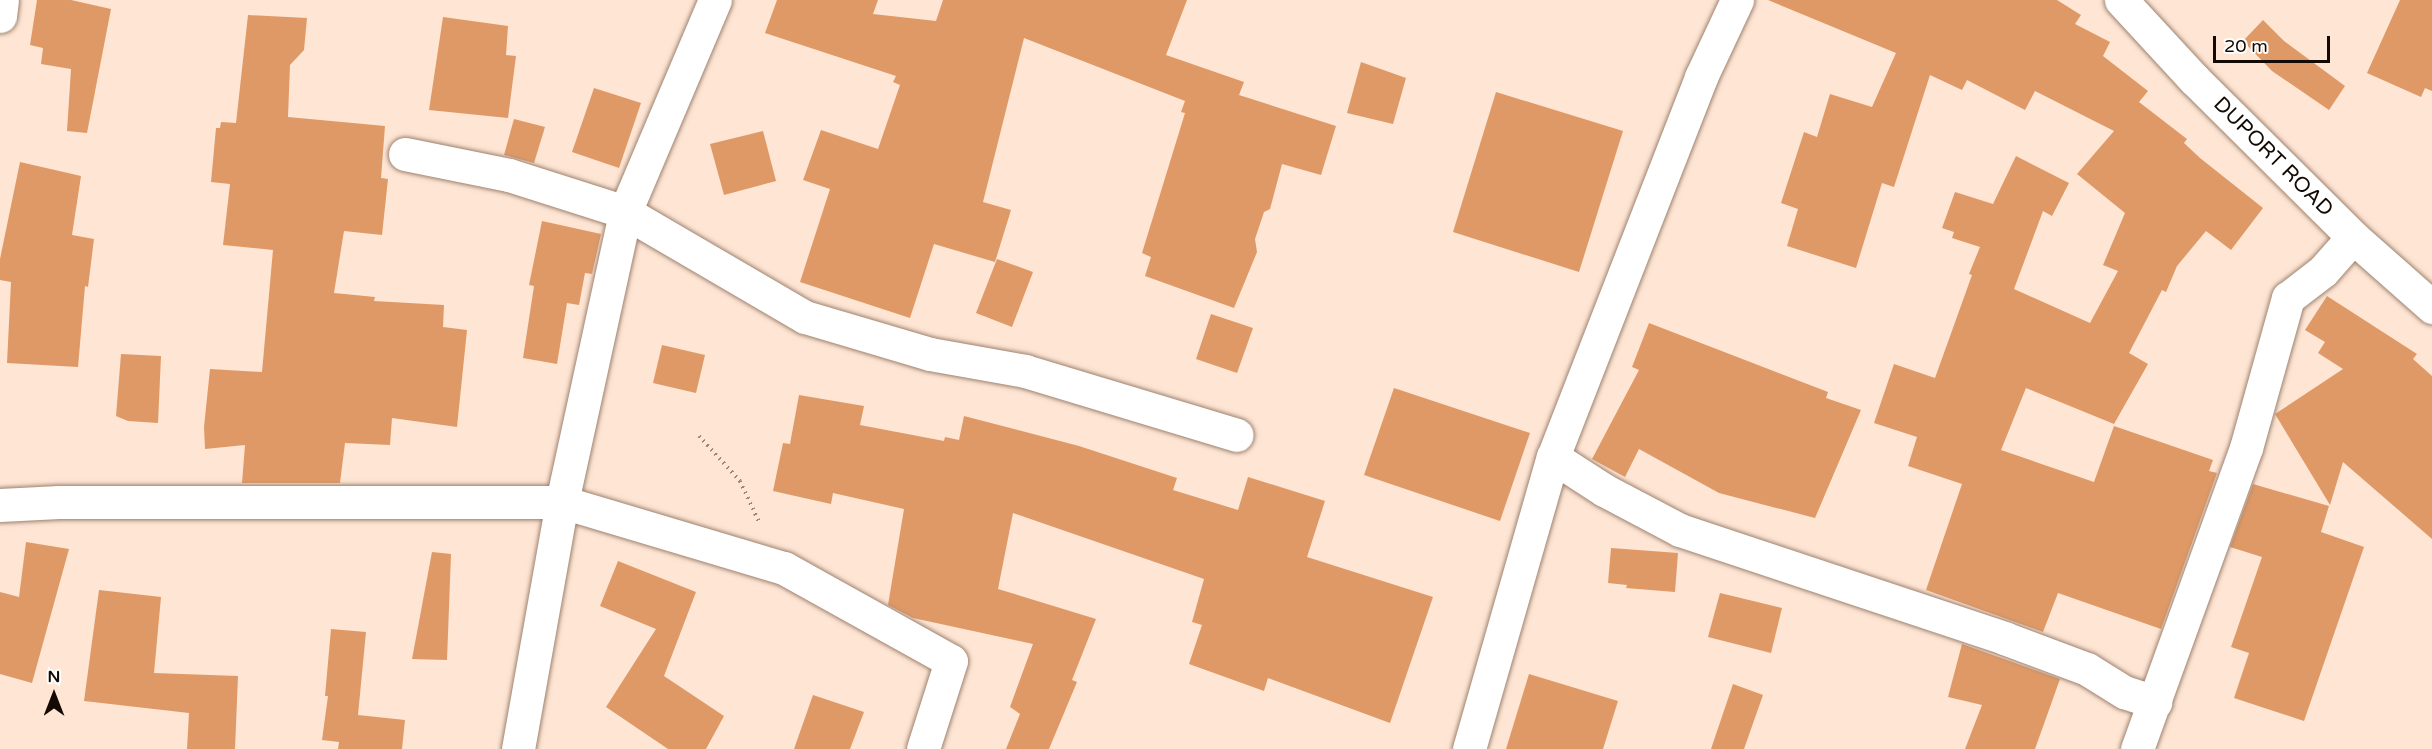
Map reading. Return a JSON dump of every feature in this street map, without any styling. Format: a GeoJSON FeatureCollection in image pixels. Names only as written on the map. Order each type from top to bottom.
{"type":"FeatureCollection","features":[{"type":"Feature","properties":{"kind":"street"},"geometry":{"type":"LineString","coordinates":[[0,16],[2,0]]}},
{"type":"Feature","properties":{"kind":"street"},"geometry":{"type":"LineString","coordinates":[[518,749],[562,502],[625,212],[715,0]]}},
{"type":"Feature","properties":{"kind":"street"},"geometry":{"type":"LineString","coordinates":[[1469,749],[1553,457],[1701,77],[1737,0]]}},
{"type":"Feature","properties":{"kind":"street","name":"DUPORT ROAD"},"geometry":{"type":"LineString","coordinates":[[2121,0],[2194,79],[2352,237],[2432,307]]}},
{"type":"Feature","properties":{"kind":"street"},"geometry":{"type":"LineString","coordinates":[[405,153],[509,175],[625,212],[805,317],[930,354],[1025,371],[1237,435]]}},
{"type":"Feature","properties":{"kind":"street"},"geometry":{"type":"LineString","coordinates":[[2137,749],[2247,448],[2289,298],[2323,271],[2352,237]]}},
{"type":"Feature","properties":{"kind":"street"},"geometry":{"type":"LineString","coordinates":[[1553,457],[1604,490],[1680,530],[2004,638],[2087,669],[2124,692],[2155,702]]}},
{"type":"Feature","properties":{"kind":"street"},"geometry":{"type":"LineString","coordinates":[[0,505],[59,502],[562,502],[784,568],[951,661],[923,749]]}},
{"type":"Feature","properties":{"kind":"path"},"geometry":{"type":"LineString","coordinates":[[699,436],[740,481],[771,548],[784,568]]}},
{"type":"Feature","properties":{"kind":"building"},"geometry":{"type":"Polygon","coordinates":[[[37,0],[71,0],[111,9],[87,133],[67,131],[71,69],[41,64],[43,48],[30,45],[37,0]]]}},
{"type":"Feature","properties":{"kind":"building"},"geometry":{"type":"Polygon","coordinates":[[[777,0],[878,0],[873,14],[936,21],[943,0],[1187,0],[1166,55],[1244,82],[1239,95],[1336,126],[1321,175],[1282,164],[1270,209],[1264,212],[1255,239],[1257,252],[1234,308],[1145,276],[1151,257],[1142,253],[1185,113],[1181,112],[1185,101],[1024,38],[983,202],[1011,210],[995,262],[934,244],[910,318],[800,282],[830,189],[803,180],[821,130],[878,149],[900,85],[893,82],[896,76],[765,33],[777,0]]]}},
{"type":"Feature","properties":{"kind":"building"},"geometry":{"type":"Polygon","coordinates":[[[1768,0],[2057,0],[2081,15],[2075,24],[2110,42],[2103,56],[2148,91],[2139,102],[2187,139],[2184,143],[2200,158],[2263,208],[2231,250],[2206,231],[2177,266],[2166,292],[2162,290],[2129,353],[2148,364],[2114,424],[2026,388],[2001,450],[2094,482],[2114,426],[2213,460],[2209,471],[2217,473],[2161,629],[2058,593],[2043,632],[1926,590],[1962,484],[1908,466],[1917,437],[1874,423],[1894,364],[1935,378],[1972,275],[1969,274],[1980,247],[1952,238],[1954,232],[1942,228],[1955,192],[1993,204],[2016,156],[2069,183],[2052,216],[2043,211],[2014,289],[2090,323],[2118,271],[2103,265],[2125,213],[2077,174],[2114,131],[2035,91],[2025,110],[1967,80],[1962,90],[1930,75],[1894,187],[1882,183],[1856,268],[1787,246],[1798,209],[1781,203],[1804,132],[1817,137],[1830,94],[1872,107],[1896,53],[1768,0]]]}},
{"type":"Feature","properties":{"kind":"building"},"geometry":{"type":"Polygon","coordinates":[[[2400,0],[2432,0],[2432,91],[2425,88],[2421,97],[2367,73],[2400,0]]]}},
{"type":"Feature","properties":{"kind":"building"},"geometry":{"type":"Polygon","coordinates":[[[248,15],[307,18],[304,50],[290,65],[288,117],[385,126],[381,178],[388,179],[382,235],[344,231],[334,293],[375,297],[374,301],[444,305],[443,327],[467,330],[457,427],[392,418],[390,445],[345,443],[340,483],[242,483],[245,445],[205,449],[204,427],[210,369],[262,372],[273,250],[223,245],[230,184],[211,182],[216,128],[220,128],[221,122],[236,123],[248,15]]]}},
{"type":"Feature","properties":{"kind":"building"},"geometry":{"type":"Polygon","coordinates":[[[443,17],[508,26],[506,55],[516,56],[508,118],[429,110],[443,17]]]}},
{"type":"Feature","properties":{"kind":"building"},"geometry":{"type":"Polygon","coordinates":[[[2263,20],[2284,41],[2345,86],[2329,110],[2272,71],[2243,41],[2263,20]]]}},
{"type":"Feature","properties":{"kind":"building"},"geometry":{"type":"Polygon","coordinates":[[[1361,62],[1406,78],[1393,124],[1347,113],[1361,62]]]}},
{"type":"Feature","properties":{"kind":"building"},"geometry":{"type":"Polygon","coordinates":[[[594,88],[641,103],[619,168],[572,152],[594,88]]]}},
{"type":"Feature","properties":{"kind":"building"},"geometry":{"type":"Polygon","coordinates":[[[1496,92],[1623,131],[1579,272],[1453,232],[1496,92]]]}},
{"type":"Feature","properties":{"kind":"building"},"geometry":{"type":"Polygon","coordinates":[[[514,119],[545,127],[534,163],[504,155],[514,119]]]}},
{"type":"Feature","properties":{"kind":"building"},"geometry":{"type":"Polygon","coordinates":[[[763,131],[776,181],[724,195],[710,144],[763,131]]]}},
{"type":"Feature","properties":{"kind":"building"},"geometry":{"type":"Polygon","coordinates":[[[20,162],[81,176],[72,235],[94,239],[88,287],[85,286],[78,367],[7,363],[11,282],[0,280],[0,259],[20,162]]]}},
{"type":"Feature","properties":{"kind":"building"},"geometry":{"type":"Polygon","coordinates":[[[542,221],[601,234],[592,274],[585,273],[579,305],[567,303],[557,364],[523,358],[534,286],[529,285],[542,221]]]}},
{"type":"Feature","properties":{"kind":"building"},"geometry":{"type":"Polygon","coordinates":[[[997,259],[1033,272],[1012,327],[976,313],[997,259]]]}},
{"type":"Feature","properties":{"kind":"building"},"geometry":{"type":"Polygon","coordinates":[[[2327,296],[2417,354],[2413,359],[2432,376],[2432,539],[2343,462],[2330,505],[2275,414],[2343,369],[2318,353],[2325,342],[2305,330],[2327,296]]]}},
{"type":"Feature","properties":{"kind":"building"},"geometry":{"type":"Polygon","coordinates":[[[1211,314],[1253,328],[1237,373],[1196,359],[1211,314]]]}},
{"type":"Feature","properties":{"kind":"building"},"geometry":{"type":"Polygon","coordinates":[[[1649,323],[1828,392],[1826,398],[1861,410],[1815,518],[1719,493],[1639,449],[1625,477],[1592,459],[1639,370],[1632,367],[1649,323]]]}},
{"type":"Feature","properties":{"kind":"building"},"geometry":{"type":"Polygon","coordinates":[[[662,345],[705,355],[696,393],[653,383],[662,345]]]}},
{"type":"Feature","properties":{"kind":"building"},"geometry":{"type":"Polygon","coordinates":[[[121,354],[161,356],[158,423],[128,421],[116,416],[121,354]]]}},
{"type":"Feature","properties":{"kind":"building"},"geometry":{"type":"Polygon","coordinates":[[[1394,388],[1530,433],[1500,521],[1364,475],[1394,388]]]}},
{"type":"Feature","properties":{"kind":"building"},"geometry":{"type":"Polygon","coordinates":[[[799,395],[864,406],[860,425],[944,441],[945,437],[959,440],[964,416],[1079,446],[1177,478],[1173,490],[1238,510],[1248,477],[1325,501],[1307,557],[1433,597],[1390,723],[1268,678],[1264,691],[1189,664],[1202,625],[1192,622],[1204,579],[1013,513],[998,589],[1096,619],[1072,680],[1077,682],[1049,749],[1006,749],[1020,714],[1010,707],[1033,644],[913,618],[888,605],[904,509],[833,493],[831,504],[773,491],[783,443],[790,444],[799,395]]]}},
{"type":"Feature","properties":{"kind":"building"},"geometry":{"type":"Polygon","coordinates":[[[2253,484],[2329,506],[2321,532],[2364,547],[2304,721],[2234,698],[2249,653],[2231,647],[2262,557],[2230,547],[2253,484]]]}},
{"type":"Feature","properties":{"kind":"building"},"geometry":{"type":"Polygon","coordinates":[[[26,542],[69,549],[32,683],[0,674],[0,592],[19,597],[26,542]]]}},
{"type":"Feature","properties":{"kind":"building"},"geometry":{"type":"Polygon","coordinates":[[[1611,548],[1678,553],[1675,592],[1626,588],[1627,585],[1608,583],[1611,548]]]}},
{"type":"Feature","properties":{"kind":"building"},"geometry":{"type":"Polygon","coordinates":[[[432,552],[451,554],[447,660],[412,659],[432,552]]]}},
{"type":"Feature","properties":{"kind":"building"},"geometry":{"type":"Polygon","coordinates":[[[618,561],[696,592],[664,676],[724,716],[706,749],[668,749],[606,707],[656,629],[600,606],[618,561]]]}},
{"type":"Feature","properties":{"kind":"building"},"geometry":{"type":"Polygon","coordinates":[[[99,590],[161,597],[154,673],[238,676],[235,749],[187,749],[189,713],[84,701],[99,590]]]}},
{"type":"Feature","properties":{"kind":"building"},"geometry":{"type":"Polygon","coordinates":[[[1720,593],[1782,608],[1771,653],[1708,637],[1720,593]]]}},
{"type":"Feature","properties":{"kind":"building"},"geometry":{"type":"Polygon","coordinates":[[[331,629],[366,632],[358,715],[405,720],[402,749],[338,749],[339,742],[322,740],[328,696],[325,696],[331,629]]]}},
{"type":"Feature","properties":{"kind":"building"},"geometry":{"type":"Polygon","coordinates":[[[1962,644],[2060,679],[2035,749],[1965,749],[1982,705],[1948,697],[1962,644]]]}},
{"type":"Feature","properties":{"kind":"building"},"geometry":{"type":"Polygon","coordinates":[[[1529,674],[1618,701],[1603,749],[1506,749],[1529,674]]]}},
{"type":"Feature","properties":{"kind":"building"},"geometry":{"type":"Polygon","coordinates":[[[1733,684],[1763,695],[1744,749],[1711,749],[1733,684]]]}},
{"type":"Feature","properties":{"kind":"building"},"geometry":{"type":"Polygon","coordinates":[[[813,695],[864,712],[850,749],[794,749],[813,695]]]}}]}
